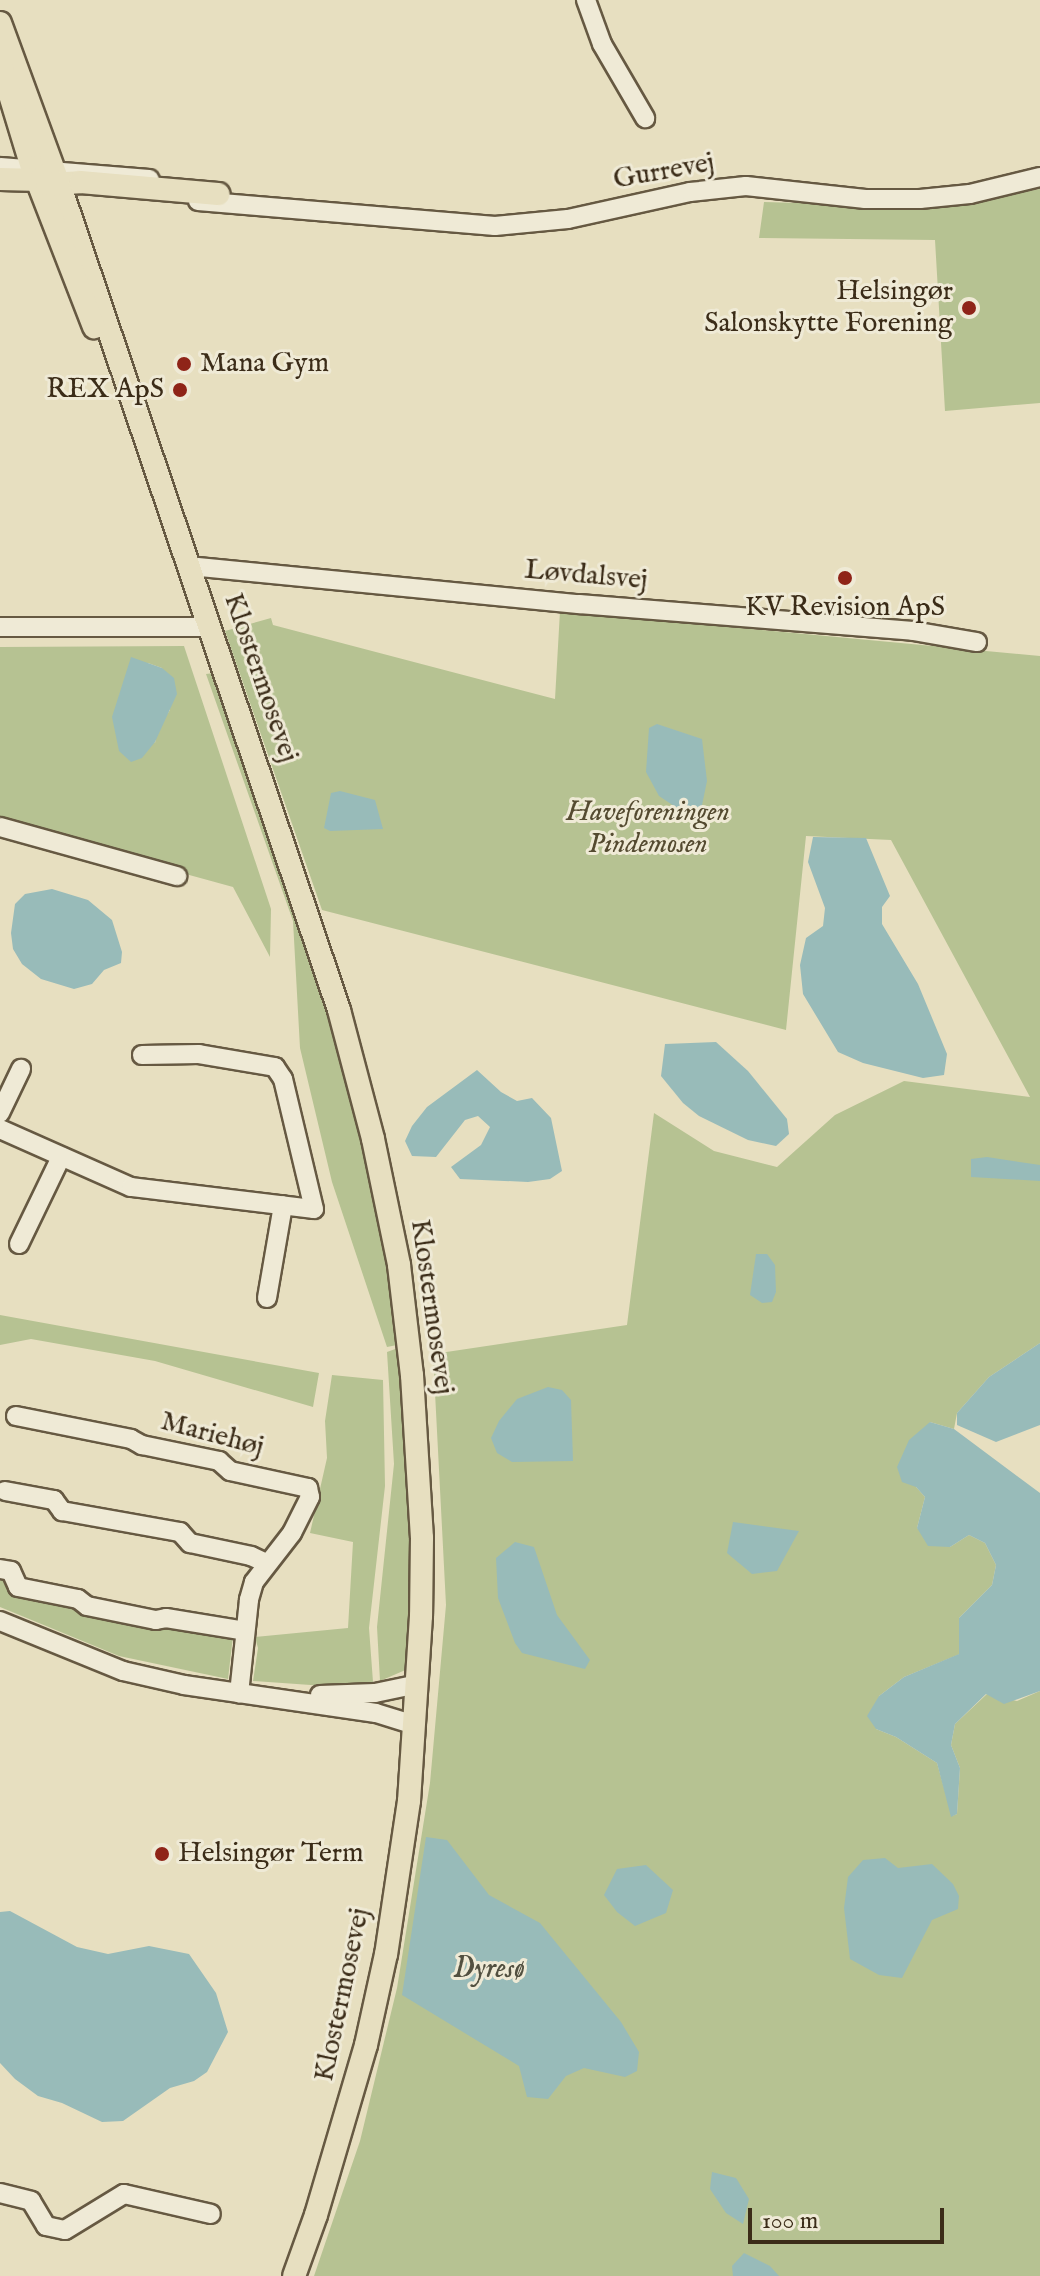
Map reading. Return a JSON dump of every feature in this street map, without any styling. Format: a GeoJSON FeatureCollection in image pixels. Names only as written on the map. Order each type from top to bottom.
{"type":"FeatureCollection","features":[{"type":"Feature","properties":{"kind":"main road","name":"Klostermosevej"},"geometry":{"type":"LineString","coordinates":[[0,23],[78,294],[121,373]]}},
{"type":"Feature","properties":{"kind":"main road"},"geometry":{"type":"LineString","coordinates":[[0,53],[47,180]]}},
{"type":"Feature","properties":{"kind":"main road","name":"Klostermosevej"},"geometry":{"type":"LineString","coordinates":[[0,62],[103,318],[211,627],[339,1010],[373,1139],[399,1265],[412,1375],[421,1523],[418,1684],[409,1801],[388,1938],[369,2029],[333,2160],[294,2276]]}},
{"type":"Feature","properties":{"kind":"main road"},"geometry":{"type":"LineString","coordinates":[[0,179],[218,194]]}},
{"type":"Feature","properties":{"kind":"street"},"geometry":{"type":"LineString","coordinates":[[586,0],[602,44],[645,118]]}},
{"type":"Feature","properties":{"kind":"street","name":"Gurrevej"},"geometry":{"type":"LineString","coordinates":[[0,167],[47,180],[297,210],[495,226],[568,219],[690,192],[746,186],[865,199],[920,199],[970,194],[1040,177]]}},
{"type":"Feature","properties":{"kind":"street","name":"Gurrevej"},"geometry":{"type":"LineString","coordinates":[[0,188],[47,180]]}},
{"type":"Feature","properties":{"kind":"street","name":"Gurrevej"},"geometry":{"type":"LineString","coordinates":[[218,194],[297,210]]}},
{"type":"Feature","properties":{"kind":"street","name":"Løvdalsvej"},"geometry":{"type":"LineString","coordinates":[[189,566],[579,604],[913,631],[977,642]]}},
{"type":"Feature","properties":{"kind":"street"},"geometry":{"type":"LineString","coordinates":[[0,627],[211,627]]}},
{"type":"Feature","properties":{"kind":"street"},"geometry":{"type":"LineString","coordinates":[[0,827],[177,876]]}},
{"type":"Feature","properties":{"kind":"street"},"geometry":{"type":"LineString","coordinates":[[0,1129],[131,1187],[314,1209],[283,1079],[275,1067],[199,1054],[142,1055]]}},
{"type":"Feature","properties":{"kind":"street"},"geometry":{"type":"LineString","coordinates":[[0,1113],[21,1069]]}},
{"type":"Feature","properties":{"kind":"street"},"geometry":{"type":"LineString","coordinates":[[19,1244],[61,1157]]}},
{"type":"Feature","properties":{"kind":"street"},"geometry":{"type":"LineString","coordinates":[[267,1298],[283,1205]]}},
{"type":"Feature","properties":{"kind":"street","name":"Mariehøj"},"geometry":{"type":"LineString","coordinates":[[16,1416],[131,1439],[142,1445],[219,1461],[230,1471],[308,1488],[310,1497],[292,1533],[266,1563],[249,1600],[239,1693]]}},
{"type":"Feature","properties":{"kind":"street"},"geometry":{"type":"LineString","coordinates":[[5,1491],[54,1500],[62,1511],[180,1532],[190,1543],[251,1556],[266,1563]]}},
{"type":"Feature","properties":{"kind":"street"},"geometry":{"type":"LineString","coordinates":[[0,1569],[11,1571],[18,1587],[78,1599],[99,1609],[245,1631]]}},
{"type":"Feature","properties":{"kind":"street"},"geometry":{"type":"LineString","coordinates":[[0,1621],[123,1671],[239,1693],[376,1713],[415,1725]]}},
{"type":"Feature","properties":{"kind":"street"},"geometry":{"type":"LineString","coordinates":[[282,1699],[295,1695],[375,1693],[418,1684]]}},
{"type":"Feature","properties":{"kind":"street"},"geometry":{"type":"LineString","coordinates":[[0,2193],[31,2201],[46,2226],[65,2230],[124,2194],[211,2214]]}},
{"type":"Feature","properties":{"kind":"green space"},"geometry":{"type":"Polygon","coordinates":[[[1040,189],[1040,403],[945,411],[935,240],[759,238],[764,202],[940,207],[1040,189]]]}},
{"type":"Feature","properties":{"kind":"green space","name":"Haveforeningen Pindemosen"},"geometry":{"type":"Polygon","coordinates":[[[560,611],[1040,656],[1040,1343],[989,1377],[957,1413],[954,1429],[930,1422],[916,1487],[925,1497],[917,1528],[950,1547],[969,1535],[985,1543],[996,1565],[992,1585],[959,1618],[960,1654],[904,1677],[879,1696],[876,1729],[896,1737],[937,1763],[952,1816],[957,1814],[960,1768],[951,1745],[955,1724],[987,1694],[1017,1701],[1040,1691],[1040,2276],[314,2276],[360,2141],[397,1988],[430,1783],[446,1605],[433,1354],[627,1325],[654,1113],[714,1151],[777,1167],[835,1115],[904,1081],[1030,1097],[891,840],[806,836],[786,1030],[322,910],[225,631],[271,618],[273,625],[555,699],[560,611]]]}},
{"type":"Feature","properties":{"kind":"green space"},"geometry":{"type":"Polygon","coordinates":[[[184,646],[271,909],[270,957],[233,887],[0,823],[0,647],[184,646]],[[148,663],[129,675],[119,696],[155,743],[158,728],[170,710],[162,668],[148,663]]]}},
{"type":"Feature","properties":{"kind":"green space"},"geometry":{"type":"Polygon","coordinates":[[[214,673],[320,981],[369,1163],[389,1266],[397,1345],[387,1347],[332,1182],[300,1048],[293,921],[206,674],[214,673]]]}},
{"type":"Feature","properties":{"kind":"green space"},"geometry":{"type":"Polygon","coordinates":[[[0,1315],[319,1373],[313,1407],[155,1361],[31,1339],[0,1345],[0,1315]]]}},
{"type":"Feature","properties":{"kind":"green space"},"geometry":{"type":"Polygon","coordinates":[[[398,1348],[412,1521],[410,1668],[380,1681],[377,1627],[394,1464],[387,1352],[398,1348]]]}},
{"type":"Feature","properties":{"kind":"green space"},"geometry":{"type":"Polygon","coordinates":[[[332,1375],[383,1380],[385,1486],[369,1628],[373,1682],[339,1687],[253,1681],[258,1648],[255,1637],[348,1628],[353,1542],[310,1533],[327,1458],[325,1421],[332,1375]]]}},
{"type":"Feature","properties":{"kind":"green space"},"geometry":{"type":"Polygon","coordinates":[[[0,1575],[78,1606],[81,1613],[233,1636],[228,1679],[119,1656],[0,1607],[0,1575]]]}},
{"type":"Feature","properties":{"kind":"water"},"geometry":{"type":"Polygon","coordinates":[[[131,657],[162,668],[174,678],[177,694],[155,742],[142,758],[131,762],[119,751],[112,717],[131,657]]]}},
{"type":"Feature","properties":{"kind":"water"},"geometry":{"type":"Polygon","coordinates":[[[657,724],[702,739],[707,781],[701,810],[677,808],[659,796],[646,772],[649,728],[657,724]]]}},
{"type":"Feature","properties":{"kind":"water"},"geometry":{"type":"Polygon","coordinates":[[[340,791],[375,800],[383,829],[330,831],[324,828],[331,793],[340,791]]]}},
{"type":"Feature","properties":{"kind":"water"},"geometry":{"type":"Polygon","coordinates":[[[813,837],[866,838],[890,896],[882,907],[882,924],[918,984],[947,1054],[944,1075],[923,1078],[863,1063],[838,1052],[803,994],[800,965],[806,938],[823,926],[825,908],[808,862],[813,837]]]}},
{"type":"Feature","properties":{"kind":"water"},"geometry":{"type":"Polygon","coordinates":[[[52,889],[88,900],[112,920],[122,952],[121,963],[104,970],[92,984],[74,989],[41,979],[22,964],[13,949],[11,933],[15,904],[25,894],[52,889]]]}},
{"type":"Feature","properties":{"kind":"water"},"geometry":{"type":"Polygon","coordinates":[[[716,1042],[748,1071],[787,1119],[789,1134],[776,1146],[748,1140],[699,1116],[683,1103],[661,1076],[665,1044],[716,1042]]]}},
{"type":"Feature","properties":{"kind":"water"},"geometry":{"type":"Polygon","coordinates":[[[477,1070],[501,1092],[517,1101],[532,1098],[551,1118],[562,1171],[550,1179],[528,1182],[460,1179],[451,1167],[481,1145],[490,1127],[478,1116],[465,1120],[436,1157],[412,1156],[405,1141],[412,1126],[427,1107],[477,1070]]]}},
{"type":"Feature","properties":{"kind":"water"},"geometry":{"type":"Polygon","coordinates":[[[987,1157],[1040,1165],[1040,1181],[971,1177],[971,1159],[987,1157]]]}},
{"type":"Feature","properties":{"kind":"water"},"geometry":{"type":"Polygon","coordinates":[[[756,1254],[767,1254],[775,1265],[776,1292],[772,1302],[762,1303],[750,1295],[756,1254]]]}},
{"type":"Feature","properties":{"kind":"water"},"geometry":{"type":"Polygon","coordinates":[[[1040,1343],[1040,1425],[996,1442],[957,1425],[957,1413],[989,1377],[1040,1343]]]}},
{"type":"Feature","properties":{"kind":"water"},"geometry":{"type":"Polygon","coordinates":[[[548,1387],[562,1390],[571,1400],[573,1461],[512,1462],[497,1453],[491,1438],[499,1421],[517,1399],[548,1387]]]}},
{"type":"Feature","properties":{"kind":"water"},"geometry":{"type":"Polygon","coordinates":[[[930,1422],[954,1429],[1040,1493],[1040,1691],[1004,1704],[986,1694],[955,1724],[951,1745],[960,1768],[957,1814],[951,1817],[937,1763],[896,1737],[876,1729],[867,1716],[879,1696],[904,1677],[959,1654],[959,1618],[992,1585],[996,1565],[985,1543],[969,1535],[950,1547],[928,1546],[917,1528],[925,1497],[916,1487],[902,1482],[897,1467],[909,1440],[930,1422]]]}},
{"type":"Feature","properties":{"kind":"water"},"geometry":{"type":"Polygon","coordinates":[[[733,1522],[799,1531],[777,1571],[752,1574],[727,1553],[733,1522]]]}},
{"type":"Feature","properties":{"kind":"water"},"geometry":{"type":"Polygon","coordinates":[[[515,1542],[534,1547],[557,1615],[590,1660],[585,1669],[522,1653],[515,1643],[498,1598],[496,1558],[515,1542]]]}},
{"type":"Feature","properties":{"kind":"water","name":"Dyresø"},"geometry":{"type":"Polygon","coordinates":[[[426,1837],[447,1840],[489,1895],[540,1923],[621,2022],[639,2052],[637,2071],[625,2077],[584,2068],[566,2076],[548,2099],[527,2097],[519,2066],[402,1995],[426,1837]]]}},
{"type":"Feature","properties":{"kind":"water"},"geometry":{"type":"Polygon","coordinates":[[[885,1858],[898,1868],[932,1864],[953,1884],[959,1896],[958,1909],[932,1920],[902,1978],[879,1975],[850,1959],[844,1908],[848,1877],[863,1860],[885,1858]]]}},
{"type":"Feature","properties":{"kind":"water"},"geometry":{"type":"Polygon","coordinates":[[[646,1865],[673,1890],[666,1913],[635,1926],[617,1912],[604,1895],[617,1869],[646,1865]]]}},
{"type":"Feature","properties":{"kind":"water"},"geometry":{"type":"Polygon","coordinates":[[[10,1911],[77,1947],[108,1954],[149,1946],[189,1954],[216,1993],[228,2032],[207,2072],[194,2081],[170,2088],[123,2121],[102,2122],[62,2103],[38,2096],[15,2079],[0,2063],[0,1912],[10,1911]]]}},
{"type":"Feature","properties":{"kind":"water"},"geometry":{"type":"Polygon","coordinates":[[[712,2172],[736,2178],[749,2199],[743,2224],[726,2213],[710,2189],[712,2172]]]}},
{"type":"Feature","properties":{"kind":"water"},"geometry":{"type":"Polygon","coordinates":[[[744,2253],[770,2266],[779,2276],[733,2276],[732,2266],[744,2253]]]}},
{"type":"Feature","properties":{"kind":"place","name":"Helsingør Salonskytte Forening"},"geometry":{"type":"Point","coordinates":[969,308]}},
{"type":"Feature","properties":{"kind":"place","name":"Mana Gym"},"geometry":{"type":"Point","coordinates":[184,364]}},
{"type":"Feature","properties":{"kind":"place","name":"REX ApS"},"geometry":{"type":"Point","coordinates":[180,390]}},
{"type":"Feature","properties":{"kind":"place","name":"KV Revision ApS"},"geometry":{"type":"Point","coordinates":[845,578]}},
{"type":"Feature","properties":{"kind":"place","name":"Helsingør Term"},"geometry":{"type":"Point","coordinates":[162,1854]}}]}
